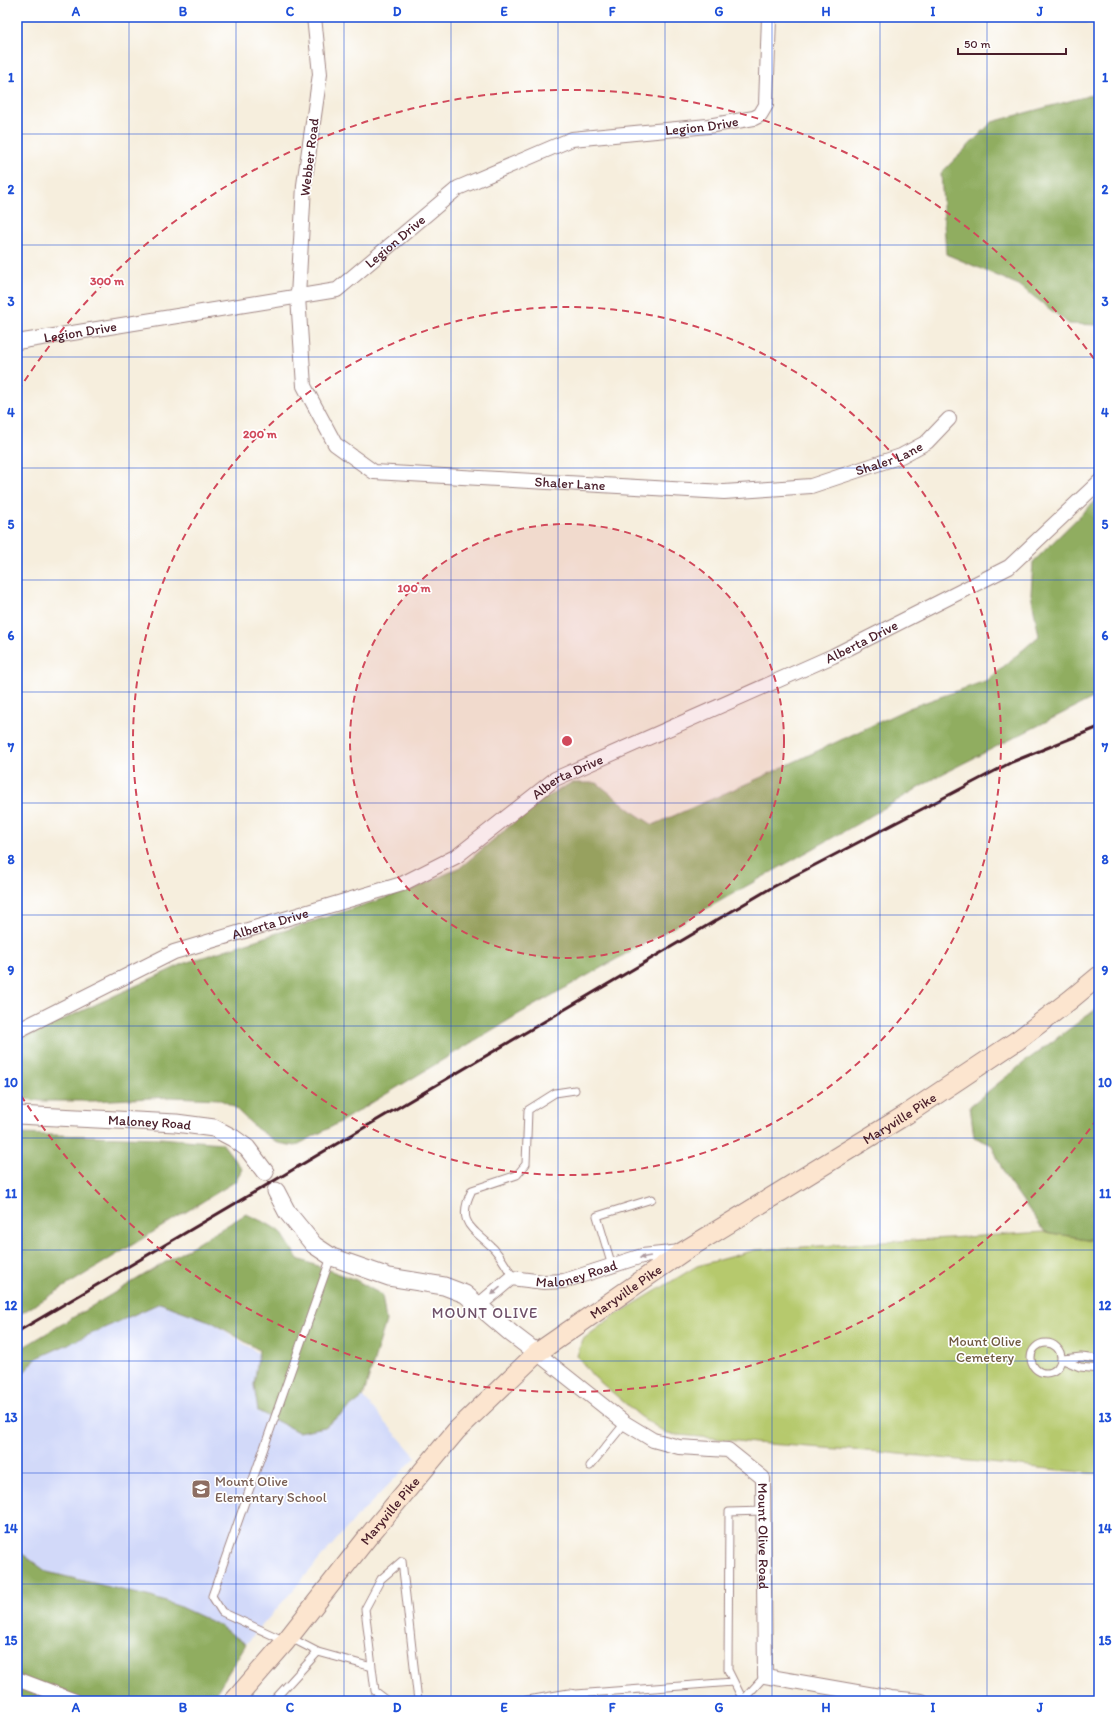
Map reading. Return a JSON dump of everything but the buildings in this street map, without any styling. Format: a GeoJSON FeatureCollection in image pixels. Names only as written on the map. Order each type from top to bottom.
{"type":"FeatureCollection","features":[{"type":"Feature","properties":{"kind":"main road","name":"Maryville Pike"},"geometry":{"type":"LineString","coordinates":[[234,1701],[288,1639],[367,1538],[456,1431],[537,1353],[684,1251],[907,1114],[1011,1044],[1070,1000],[1099,976]]}},
{"type":"Feature","properties":{"kind":"street","name":"Webber Road"},"geometry":{"type":"LineString","coordinates":[[298,297],[304,185],[320,74],[314,17]]}},
{"type":"Feature","properties":{"kind":"street","name":"Legion Drive"},"geometry":{"type":"LineString","coordinates":[[17,342],[337,290],[458,188],[572,139],[708,126],[754,118],[760,115],[766,105],[767,99],[769,17]]}},
{"type":"Feature","properties":{"kind":"street","name":"Shaler Lane"},"geometry":{"type":"LineString","coordinates":[[298,297],[304,386],[335,444],[374,472],[724,492],[811,486],[901,456],[927,442],[949,419]]}},
{"type":"Feature","properties":{"kind":"street","name":"Alberta Drive"},"geometry":{"type":"LineString","coordinates":[[17,1031],[174,952],[402,884],[450,860],[555,779],[834,656],[1009,567],[1099,482]]}},
{"type":"Feature","properties":{"kind":"street","name":"Maloney Road"},"geometry":{"type":"LineString","coordinates":[[17,1115],[176,1123],[214,1128],[233,1138],[247,1148],[265,1172]]}},
{"type":"Feature","properties":{"kind":"street"},"geometry":{"type":"LineString","coordinates":[[276,1191],[287,1212],[314,1245],[332,1257],[389,1277],[444,1286],[465,1294],[537,1353]]}},
{"type":"Feature","properties":{"kind":"street","name":"Maloney Road"},"geometry":{"type":"LineString","coordinates":[[513,1278],[544,1282],[564,1280],[642,1256],[684,1251]]}},
{"type":"Feature","properties":{"kind":"street"},"geometry":{"type":"LineString","coordinates":[[478,1306],[513,1278]]}},
{"type":"Feature","properties":{"kind":"street","name":"Mount Olive Road"},"geometry":{"type":"LineString","coordinates":[[537,1353],[624,1423],[653,1440],[679,1447],[728,1450],[763,1478],[765,1676]]}},
{"type":"Feature","properties":{"kind":"street"},"geometry":{"type":"LineString","coordinates":[[765,1676],[892,1700],[922,1701]]}},
{"type":"Feature","properties":{"kind":"street"},"geometry":{"type":"LineString","coordinates":[[17,1679],[75,1701]]}},
{"type":"Feature","properties":{"kind":"lane"},"geometry":{"type":"LineString","coordinates":[[513,1278],[504,1261],[471,1228],[466,1218],[467,1200],[472,1190],[517,1176],[526,1164],[528,1110],[555,1093],[575,1090]]}},
{"type":"Feature","properties":{"kind":"lane"},"geometry":{"type":"LineString","coordinates":[[612,1266],[597,1216],[652,1199]]}},
{"type":"Feature","properties":{"kind":"lane"},"geometry":{"type":"LineString","coordinates":[[332,1257],[212,1596],[222,1612],[318,1652],[372,1667]]}},
{"type":"Feature","properties":{"kind":"lane"},"geometry":{"type":"LineString","coordinates":[[1046,1343],[1055,1346],[1061,1359],[1060,1364],[1053,1371],[1043,1373],[1034,1369],[1030,1359],[1036,1346],[1046,1343]]}},
{"type":"Feature","properties":{"kind":"lane"},"geometry":{"type":"LineString","coordinates":[[1061,1359],[1081,1357],[1099,1359]]}},
{"type":"Feature","properties":{"kind":"lane"},"geometry":{"type":"LineString","coordinates":[[1061,1359],[1080,1367],[1099,1369]]}},
{"type":"Feature","properties":{"kind":"lane"},"geometry":{"type":"LineString","coordinates":[[590,1466],[624,1423]]}},
{"type":"Feature","properties":{"kind":"lane"},"geometry":{"type":"LineString","coordinates":[[764,1511],[729,1512],[728,1670],[742,1700],[765,1676]]}},
{"type":"Feature","properties":{"kind":"lane"},"geometry":{"type":"LineString","coordinates":[[388,1701],[375,1691],[365,1609],[380,1579],[402,1561],[418,1701]]}},
{"type":"Feature","properties":{"kind":"lane"},"geometry":{"type":"LineString","coordinates":[[273,1701],[318,1652]]}},
{"type":"Feature","properties":{"kind":"lane"},"geometry":{"type":"LineString","coordinates":[[522,1701],[569,1693],[576,1698],[734,1682]]}},
{"type":"Feature","properties":{"kind":"shaded area","name":"Mount Olive Elementary School"},"geometry":{"type":"Polygon","coordinates":[[[160,1303],[212,1322],[262,1356],[254,1385],[258,1411],[298,1432],[325,1427],[363,1397],[416,1457],[353,1521],[246,1644],[217,1624],[178,1606],[151,1597],[47,1572],[17,1550],[17,1380],[37,1358],[160,1303]]]}},
{"type":"Feature","properties":{"kind":"green space"},"geometry":{"type":"Polygon","coordinates":[[[1025,17],[1099,17],[1099,22],[1036,22],[1025,17]]]}},
{"type":"Feature","properties":{"kind":"green space"},"geometry":{"type":"Polygon","coordinates":[[[1099,93],[1099,325],[1069,324],[1019,285],[946,254],[941,173],[992,122],[1099,93]]]}},
{"type":"Feature","properties":{"kind":"green space"},"geometry":{"type":"Polygon","coordinates":[[[1099,497],[1099,695],[942,774],[857,824],[517,1015],[335,1125],[295,1146],[278,1143],[256,1128],[233,1106],[219,1099],[170,1097],[93,1101],[42,1101],[17,1098],[17,1041],[185,963],[416,888],[461,867],[537,803],[571,783],[597,783],[636,814],[653,825],[764,776],[909,708],[988,680],[1039,636],[1031,594],[1033,562],[1099,497]]]}},
{"type":"Feature","properties":{"kind":"green space"},"geometry":{"type":"Polygon","coordinates":[[[1099,1007],[1099,1241],[1045,1232],[1005,1176],[992,1145],[974,1137],[970,1106],[1026,1061],[1099,1007]]]}},
{"type":"Feature","properties":{"kind":"green space"},"geometry":{"type":"Polygon","coordinates":[[[17,1134],[160,1138],[222,1143],[242,1169],[236,1181],[17,1316],[17,1134]]]}},
{"type":"Feature","properties":{"kind":"green space"},"geometry":{"type":"Polygon","coordinates":[[[246,1214],[281,1232],[298,1259],[356,1280],[382,1295],[386,1321],[363,1397],[325,1427],[298,1432],[258,1411],[254,1385],[259,1350],[212,1322],[160,1303],[37,1358],[17,1380],[17,1351],[246,1214]]]}},
{"type":"Feature","properties":{"kind":"green space","name":"Mount Olive Cemetery"},"geometry":{"type":"Polygon","coordinates":[[[1045,1232],[1099,1241],[1099,1474],[880,1452],[754,1443],[667,1434],[640,1416],[593,1376],[577,1356],[582,1340],[611,1318],[697,1266],[755,1250],[1045,1232]]]}},
{"type":"Feature","properties":{"kind":"green space"},"geometry":{"type":"Polygon","coordinates":[[[17,1550],[47,1572],[151,1597],[178,1606],[217,1624],[246,1644],[211,1701],[17,1701],[17,1550]]]}},
{"type":"Feature","properties":{"kind":"railway"},"geometry":{"type":"LineString","coordinates":[[17,1332],[771,888],[1012,762],[1099,727]]}},
{"type":"Feature","properties":{"kind":"place","name":"Mount Olive Elementary School"},"geometry":{"type":"Point","coordinates":[201,1489]}},
{"type":"Feature","properties":{"kind":"district","name":"MOUNT OLIVE"},"geometry":{"type":"Point","coordinates":[485,1313]}}]}
